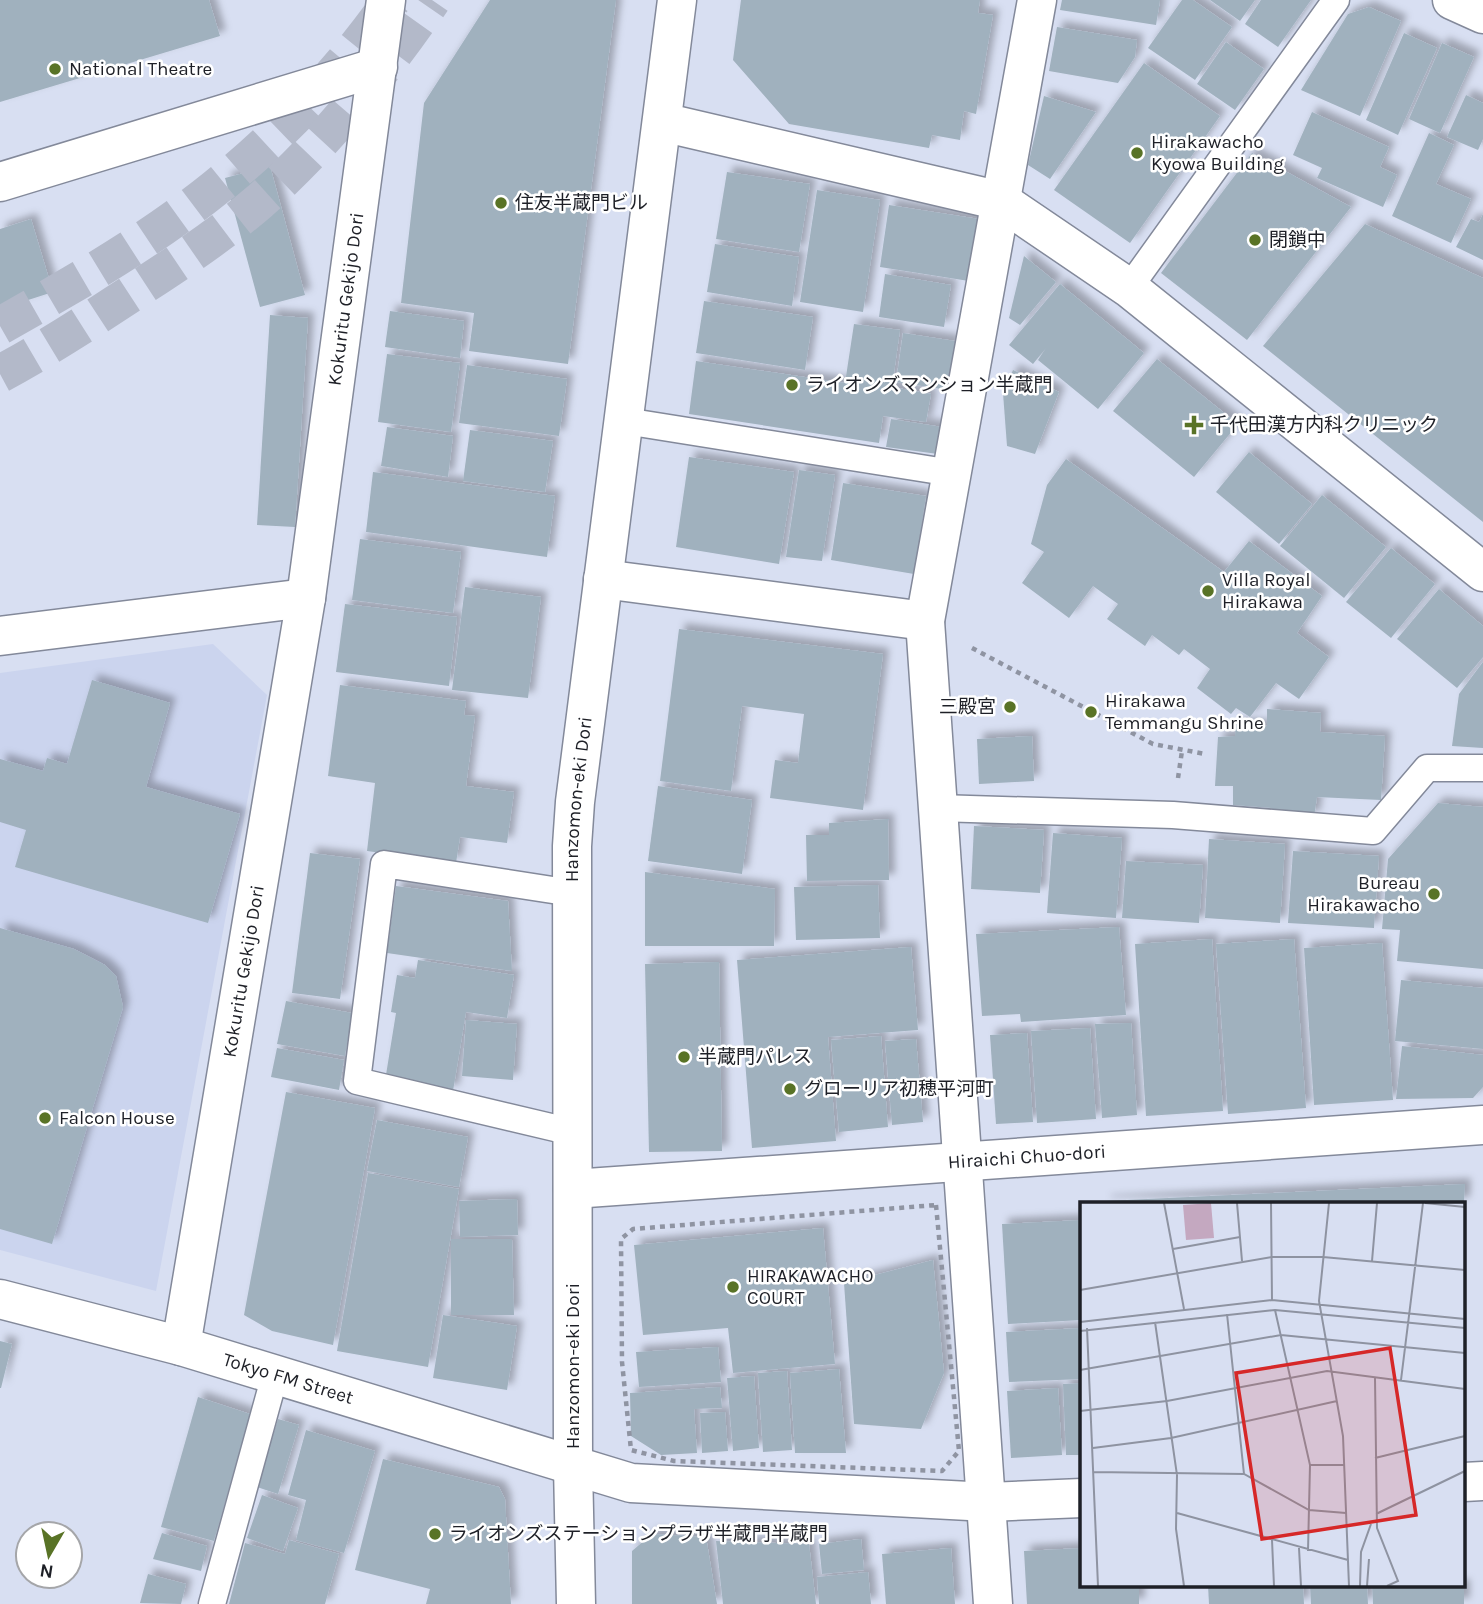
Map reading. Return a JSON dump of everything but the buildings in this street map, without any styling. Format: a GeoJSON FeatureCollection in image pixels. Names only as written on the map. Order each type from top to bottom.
{"type":"FeatureCollection","features":[{"type":"Feature","properties":{"kind":"street","name":"Kokuritu Gekijo Dori"},"geometry":{"type":"LineString","coordinates":[[181,1346],[306,597],[386,0]]}},
{"type":"Feature","properties":{"kind":"street","name":"Hanzomon-eki Dori"},"geometry":{"type":"LineString","coordinates":[[576,1604],[573,1466],[572,846],[575,802],[677,0]]}},
{"type":"Feature","properties":{"kind":"street"},"geometry":{"type":"LineString","coordinates":[[993,1604],[925,621],[1037,0]]}},
{"type":"Feature","properties":{"kind":"street"},"geometry":{"type":"LineString","coordinates":[[1452,0],[1483,14]]}},
{"type":"Feature","properties":{"kind":"street"},"geometry":{"type":"LineString","coordinates":[[0,183],[378,66]]}},
{"type":"Feature","properties":{"kind":"street"},"geometry":{"type":"LineString","coordinates":[[662,122],[1001,201],[1129,288],[1483,572]]}},
{"type":"Feature","properties":{"kind":"street"},"geometry":{"type":"LineString","coordinates":[[603,579],[925,621]]}},
{"type":"Feature","properties":{"kind":"street"},"geometry":{"type":"LineString","coordinates":[[0,636],[306,597]]}},
{"type":"Feature","properties":{"kind":"street","name":"Hiraichi Chuo-dori"},"geometry":{"type":"LineString","coordinates":[[573,1189],[1483,1125]]}},
{"type":"Feature","properties":{"kind":"street","name":"Tokyo FM Street"},"geometry":{"type":"LineString","coordinates":[[0,1299],[181,1346],[631,1483],[988,1502],[1080,1498]]}},
{"type":"Feature","properties":{"kind":"lane"},"geometry":{"type":"LineString","coordinates":[[1129,288],[1336,0]]}},
{"type":"Feature","properties":{"kind":"lane"},"geometry":{"type":"LineString","coordinates":[[625,421],[952,473]]}},
{"type":"Feature","properties":{"kind":"lane"},"geometry":{"type":"LineString","coordinates":[[938,808],[1173,815],[1373,831],[1427,768],[1483,768]]}},
{"type":"Feature","properties":{"kind":"lane"},"geometry":{"type":"LineString","coordinates":[[572,893],[384,864],[357,1081],[572,1132]]}},
{"type":"Feature","properties":{"kind":"lane"},"geometry":{"type":"LineString","coordinates":[[212,1604],[275,1375]]}},
{"type":"Feature","properties":{"kind":"path"},"geometry":{"type":"LineString","coordinates":[[991,659],[1153,744],[1205,754]]}},
{"type":"Feature","properties":{"kind":"path"},"geometry":{"type":"LineString","coordinates":[[936,1205],[959,1451],[942,1471],[674,1461],[631,1450],[622,1363],[621,1239],[634,1228],[936,1205]]}},
{"type":"Feature","properties":{"kind":"shaded area"},"geometry":{"type":"Polygon","coordinates":[[[213,644],[267,695],[156,1291],[0,1250],[0,673],[213,644]]]}},
{"type":"Feature","properties":{"kind":"tunnel"},"geometry":{"type":"LineString","coordinates":[[0,326],[137,245],[214,189],[263,147],[310,100],[353,51],[392,0]]}},
{"type":"Feature","properties":{"kind":"tunnel"},"geometry":{"type":"LineString","coordinates":[[0,374],[73,331],[174,265],[260,201],[308,155],[352,106],[432,0]]}},
{"type":"Feature","properties":{"kind":"place","name":"National Theatre"},"geometry":{"type":"Point","coordinates":[55,69]}},
{"type":"Feature","properties":{"kind":"place","name":"Hirakawacho Kyowa Building"},"geometry":{"type":"Point","coordinates":[1137,153]}},
{"type":"Feature","properties":{"kind":"place","name":"住友半蔵門ビル"},"geometry":{"type":"Point","coordinates":[501,203]}},
{"type":"Feature","properties":{"kind":"place","name":"閉鎖中"},"geometry":{"type":"Point","coordinates":[1255,240]}},
{"type":"Feature","properties":{"kind":"place","name":"ライオンズマンション半蔵門"},"geometry":{"type":"Point","coordinates":[792,385]}},
{"type":"Feature","properties":{"kind":"place","name":"千代田漢方内科クリニック"},"geometry":{"type":"Point","coordinates":[1194,425]}},
{"type":"Feature","properties":{"kind":"place","name":"Villa Royal Hirakawa"},"geometry":{"type":"Point","coordinates":[1208,591]}},
{"type":"Feature","properties":{"kind":"place","name":"三殿宮"},"geometry":{"type":"Point","coordinates":[1010,707]}},
{"type":"Feature","properties":{"kind":"place","name":"Hirakawa Temmangu Shrine"},"geometry":{"type":"Point","coordinates":[1091,712]}},
{"type":"Feature","properties":{"kind":"place","name":"Bureau Hirakawacho"},"geometry":{"type":"Point","coordinates":[1434,894]}},
{"type":"Feature","properties":{"kind":"place","name":"半蔵門パレス"},"geometry":{"type":"Point","coordinates":[684,1057]}},
{"type":"Feature","properties":{"kind":"place","name":"グローリア初穂平河町"},"geometry":{"type":"Point","coordinates":[790,1089]}},
{"type":"Feature","properties":{"kind":"place","name":"Falcon House"},"geometry":{"type":"Point","coordinates":[45,1118]}},
{"type":"Feature","properties":{"kind":"place","name":"HIRAKAWACHO COURT"},"geometry":{"type":"Point","coordinates":[733,1287]}},
{"type":"Feature","properties":{"kind":"place","name":"ライオンズステーションプラザ半蔵門半蔵門"},"geometry":{"type":"Point","coordinates":[435,1534]}}]}
